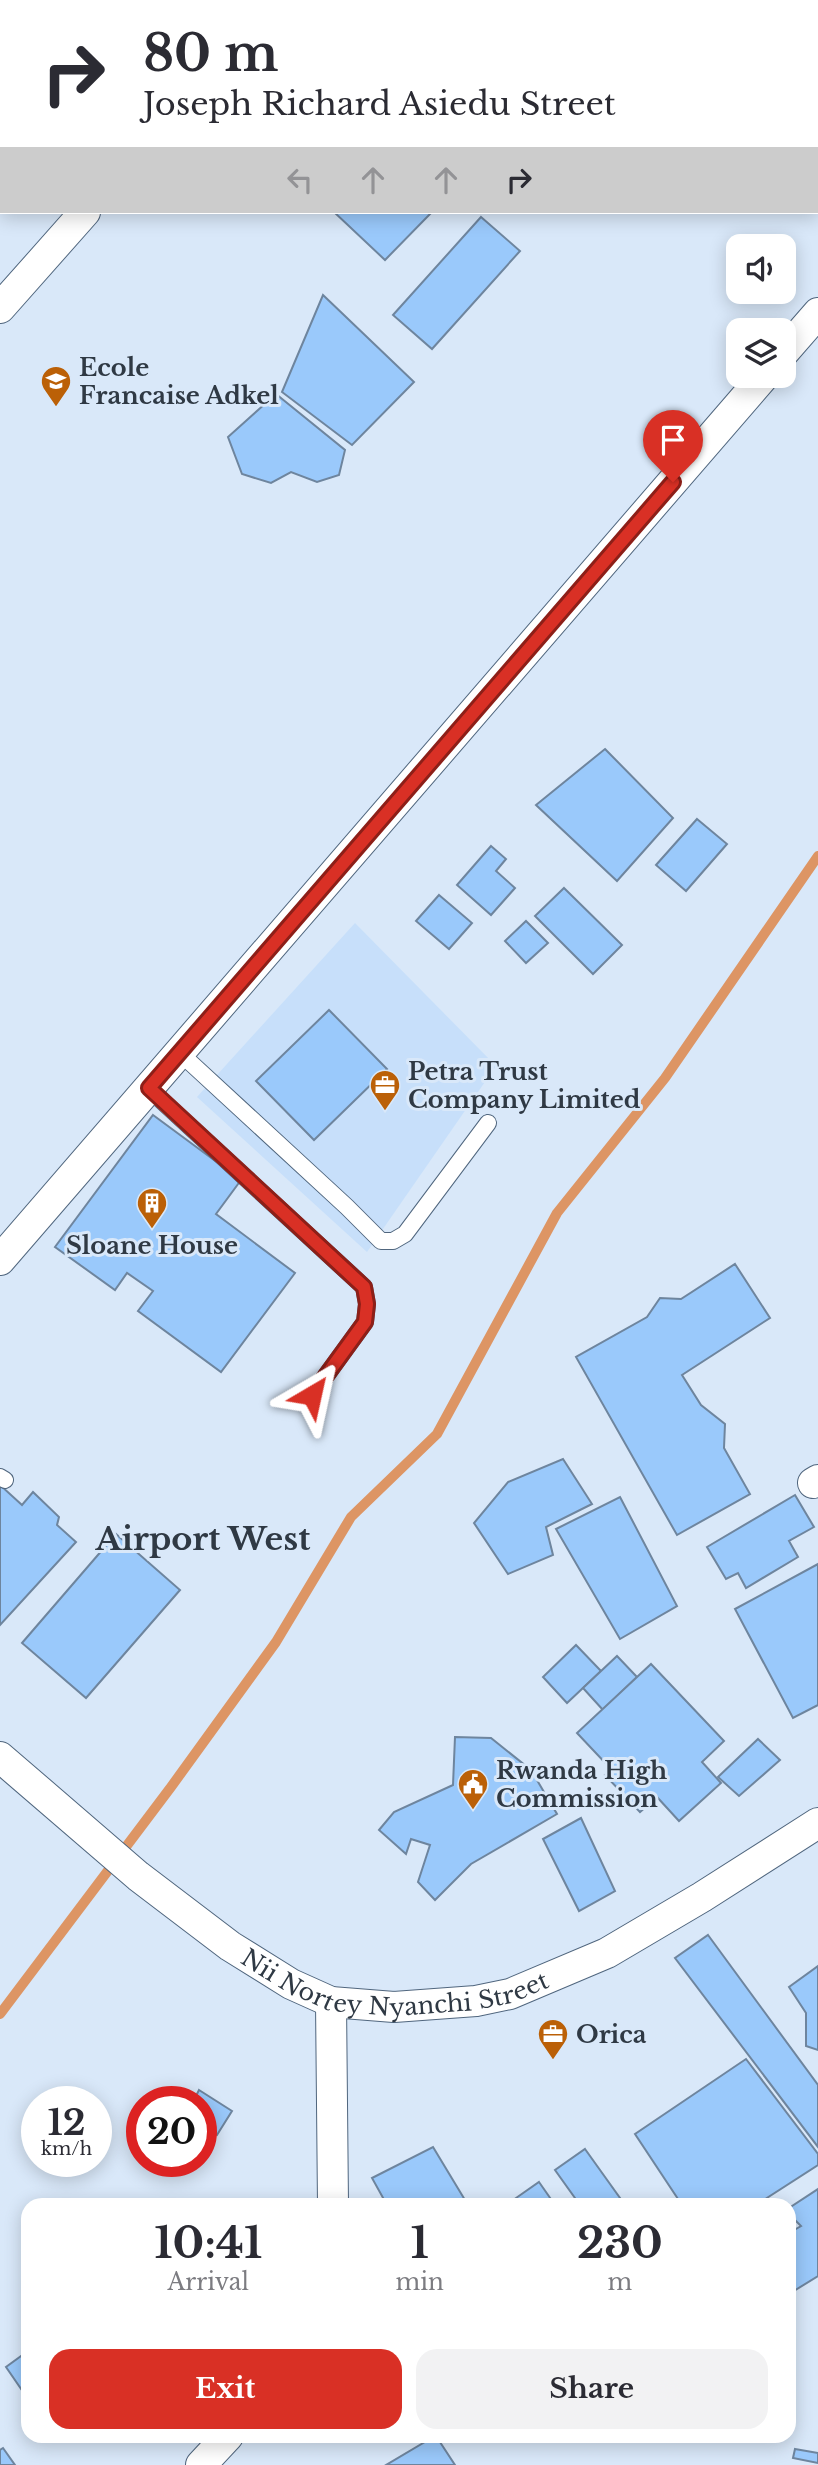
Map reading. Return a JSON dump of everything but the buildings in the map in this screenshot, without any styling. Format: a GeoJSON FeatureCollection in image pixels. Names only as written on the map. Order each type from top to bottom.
{"type":"FeatureCollection","features":[{"type":"Feature","properties":{"kind":"street"},"geometry":{"type":"LineString","coordinates":[[0,308],[83,214]]}},
{"type":"Feature","properties":{"kind":"street"},"geometry":{"type":"LineString","coordinates":[[796,338],[818,313]]}},
{"type":"Feature","properties":{"kind":"street"},"geometry":{"type":"LineString","coordinates":[[0,1260],[754,388]]}},
{"type":"Feature","properties":{"kind":"street","name":"Nii Nortey Nyanchi Street"},"geometry":{"type":"LineString","coordinates":[[0,1757],[138,1876],[230,1946],[290,1984],[331,2002],[394,2007],[476,2001],[510,1994],[607,1954],[818,1823]]}},
{"type":"Feature","properties":{"kind":"street"},"geometry":{"type":"LineString","coordinates":[[331,2002],[332,2198]]}},
{"type":"Feature","properties":{"kind":"street"},"geometry":{"type":"LineString","coordinates":[[201,2465],[221,2443]]}},
{"type":"Feature","properties":{"kind":"lane"},"geometry":{"type":"LineString","coordinates":[[180,1053],[347,1206],[381,1241],[393,1241],[405,1234],[488,1123]]}},
{"type":"Feature","properties":{"kind":"lane"},"geometry":{"type":"LineString","coordinates":[[149,1088],[364,1287],[367,1304],[365,1322],[312,1395]]}},
{"type":"Feature","properties":{"kind":"shaded area"},"geometry":{"type":"Polygon","coordinates":[[[355,923],[496,1066],[367,1252],[197,1097],[355,923]]]}},
{"type":"Feature","properties":{"kind":"waterway"},"geometry":{"type":"LineString","coordinates":[[0,2014],[276,1642],[351,1517],[437,1434],[557,1213],[665,1078],[818,856]]}},
{"type":"Feature","properties":{"kind":"place","name":"Ecole Francaise Adkel"},"geometry":{"type":"Point","coordinates":[56,408]}},
{"type":"Feature","properties":{"kind":"place","name":"Petra Trust Company Limited"},"geometry":{"type":"Point","coordinates":[385,1112]}},
{"type":"Feature","properties":{"kind":"place","name":"Sloane House"},"geometry":{"type":"Point","coordinates":[152,1230]}},
{"type":"Feature","properties":{"kind":"place","name":"Rwanda High Commission"},"geometry":{"type":"Point","coordinates":[473,1811]}},
{"type":"Feature","properties":{"kind":"place","name":"Orica"},"geometry":{"type":"Point","coordinates":[553,2061]}},
{"type":"Feature","properties":{"kind":"district","name":"Airport West"},"geometry":{"type":"Point","coordinates":[203,1539]}},
{"type":"Feature","properties":{"kind":"route"},"geometry":{"type":"LineString","coordinates":[[312,1395],[365,1322],[367,1304],[364,1287],[149,1088],[673,482]]}}]}
